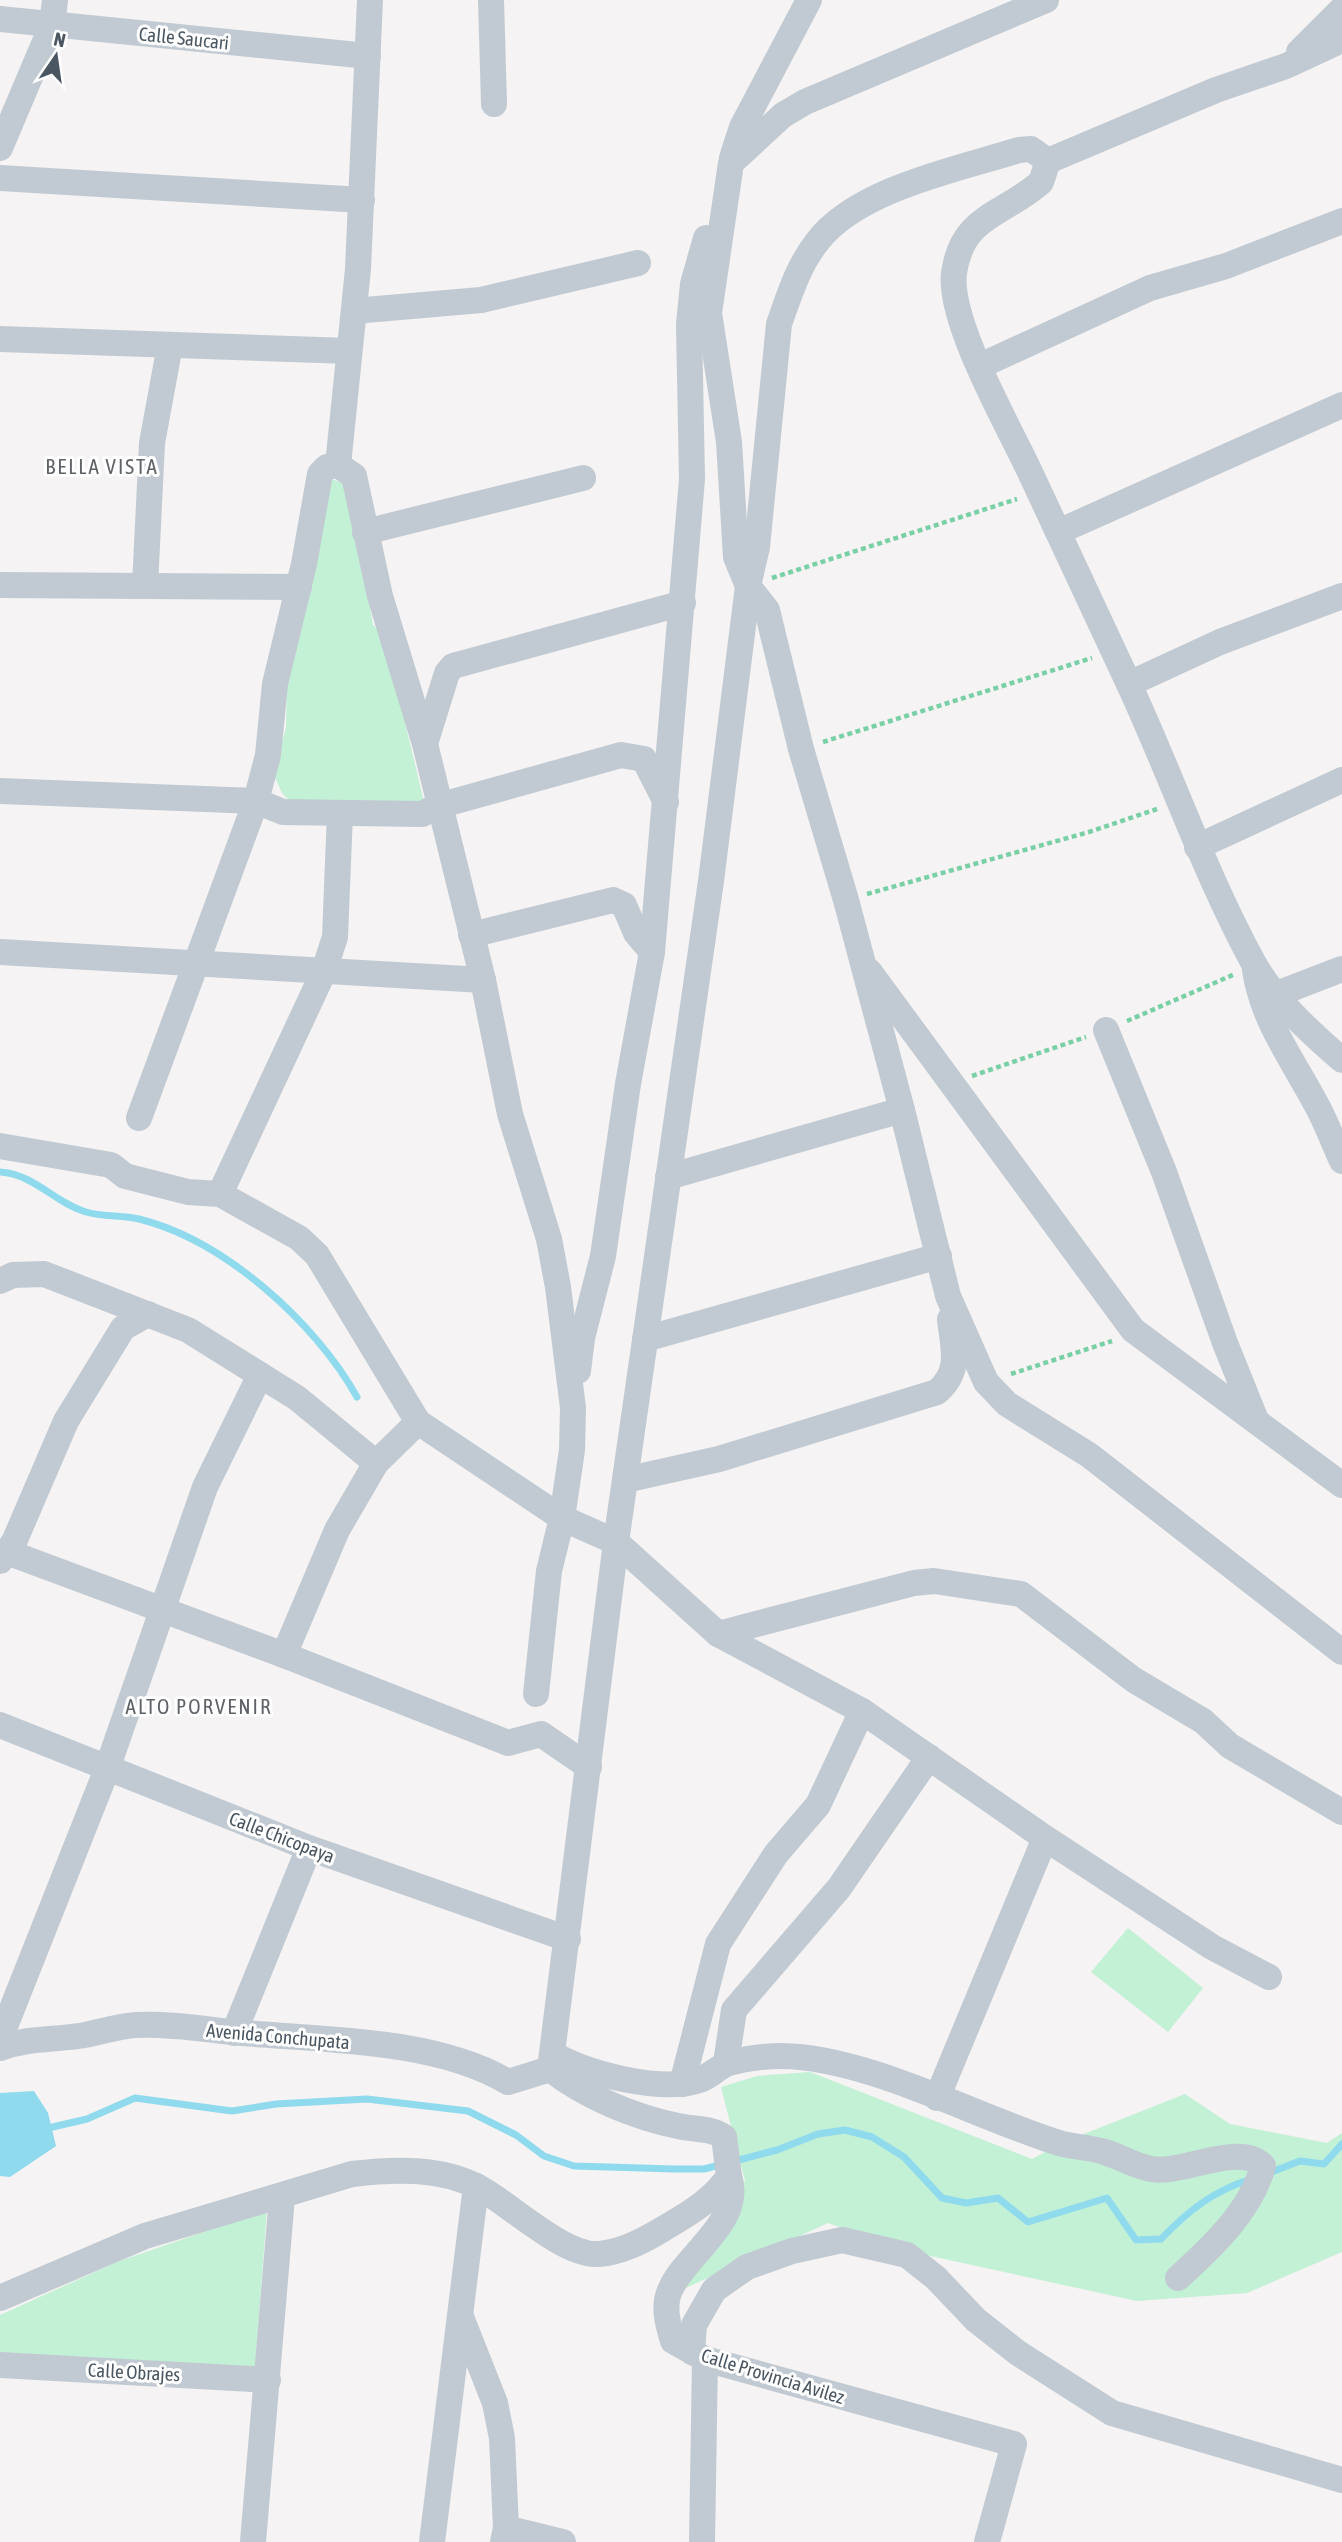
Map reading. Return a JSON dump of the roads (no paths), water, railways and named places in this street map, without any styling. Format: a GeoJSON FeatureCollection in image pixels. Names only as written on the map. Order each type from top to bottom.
{"type":"FeatureCollection","features":[{"type":"Feature","properties":{"kind":"street"},"geometry":{"type":"LineString","coordinates":[[338,465],[362,200],[370,0]]}},
{"type":"Feature","properties":{"kind":"street"},"geometry":{"type":"LineString","coordinates":[[491,0],[494,104]]}},
{"type":"Feature","properties":{"kind":"street"},"geometry":{"type":"LineString","coordinates":[[536,1694],[549,1571],[562,1518],[572,1450],[573,1408],[582,1338],[603,1256],[628,1084],[652,952],[667,804],[683,603],[686,524],[692,479],[689,324],[693,284],[720,186],[731,163],[742,127],[809,0]]}},
{"type":"Feature","properties":{"kind":"street"},"geometry":{"type":"LineString","coordinates":[[625,1480],[719,1459],[937,1392],[950,1381],[955,1363],[948,1296],[902,1110],[846,900],[801,749],[767,610],[748,586],[736,557],[730,442],[709,313],[731,163],[783,115],[805,102],[1046,0]]}},
{"type":"Feature","properties":{"kind":"street"},"geometry":{"type":"LineString","coordinates":[[1286,66],[1342,9]]}},
{"type":"Feature","properties":{"kind":"street"},"geometry":{"type":"LineString","coordinates":[[2,136],[54,13]]}},
{"type":"Feature","properties":{"kind":"street","name":"Calle Saucari"},"geometry":{"type":"LineString","coordinates":[[0,19],[54,13],[368,56]]}},
{"type":"Feature","properties":{"kind":"street"},"geometry":{"type":"LineString","coordinates":[[1342,40],[1286,66],[1216,90],[1048,161],[1041,182],[975,225],[959,253],[954,275],[956,300],[980,366],[1129,684],[1196,847],[1255,965],[1277,994],[1342,1060]]}},
{"type":"Feature","properties":{"kind":"street"},"geometry":{"type":"LineString","coordinates":[[1048,161],[1031,149],[1019,150],[894,191],[839,220],[817,241],[791,290],[779,324],[757,547],[748,586],[711,881],[616,1542],[552,2062],[653,2083],[682,2084],[701,2079],[726,2063],[782,2056],[845,2065],[1061,2144],[1102,2151],[1155,2170],[1176,2169],[1241,2156],[1257,2160],[1263,2166],[1249,2197],[1217,2239],[1178,2278]]}},
{"type":"Feature","properties":{"kind":"street"},"geometry":{"type":"LineString","coordinates":[[0,178],[362,200]]}},
{"type":"Feature","properties":{"kind":"street"},"geometry":{"type":"LineString","coordinates":[[980,366],[1150,288],[1226,266],[1342,221]]}},
{"type":"Feature","properties":{"kind":"street"},"geometry":{"type":"LineString","coordinates":[[354,311],[481,300],[638,263]]}},
{"type":"Feature","properties":{"kind":"street"},"geometry":{"type":"LineString","coordinates":[[0,339],[349,351]]}},
{"type":"Feature","properties":{"kind":"street"},"geometry":{"type":"LineString","coordinates":[[145,586],[152,443],[170,345]]}},
{"type":"Feature","properties":{"kind":"street"},"geometry":{"type":"LineString","coordinates":[[1058,532],[1342,405]]}},
{"type":"Feature","properties":{"kind":"street"},"geometry":{"type":"LineString","coordinates":[[139,1118],[256,801],[268,755],[275,684],[299,587],[320,474],[327,467],[338,465],[354,475],[365,532],[425,744],[438,806],[483,981],[510,1114],[549,1239],[573,1408]]}},
{"type":"Feature","properties":{"kind":"street"},"geometry":{"type":"LineString","coordinates":[[365,532],[583,478]]}},
{"type":"Feature","properties":{"kind":"street"},"geometry":{"type":"LineString","coordinates":[[0,585],[299,587]]}},
{"type":"Feature","properties":{"kind":"street"},"geometry":{"type":"LineString","coordinates":[[1129,684],[1220,642],[1342,596]]}},
{"type":"Feature","properties":{"kind":"street"},"geometry":{"type":"LineString","coordinates":[[425,744],[447,674],[453,666],[683,603]]}},
{"type":"Feature","properties":{"kind":"street"},"geometry":{"type":"LineString","coordinates":[[0,791],[256,801],[283,812],[422,814],[438,806],[621,754],[632,754],[644,759],[667,804]]}},
{"type":"Feature","properties":{"kind":"street"},"geometry":{"type":"LineString","coordinates":[[1196,847],[1342,780]]}},
{"type":"Feature","properties":{"kind":"street"},"geometry":{"type":"LineString","coordinates":[[220,1194],[324,971],[335,937],[340,813]]}},
{"type":"Feature","properties":{"kind":"street"},"geometry":{"type":"LineString","coordinates":[[471,935],[613,901],[624,905],[636,933],[652,952]]}},
{"type":"Feature","properties":{"kind":"street"},"geometry":{"type":"LineString","coordinates":[[0,952],[483,981]]}},
{"type":"Feature","properties":{"kind":"street"},"geometry":{"type":"LineString","coordinates":[[860,958],[1133,1330],[1342,1485]]}},
{"type":"Feature","properties":{"kind":"street"},"geometry":{"type":"LineString","coordinates":[[1255,965],[1259,996],[1267,1016],[1317,1105],[1342,1161]]}},
{"type":"Feature","properties":{"kind":"street"},"geometry":{"type":"LineString","coordinates":[[1277,994],[1342,969]]}},
{"type":"Feature","properties":{"kind":"street"},"geometry":{"type":"LineString","coordinates":[[1106,1030],[1164,1172],[1225,1343],[1256,1420]]}},
{"type":"Feature","properties":{"kind":"street"},"geometry":{"type":"LineString","coordinates":[[668,1177],[902,1110]]}},
{"type":"Feature","properties":{"kind":"street"},"geometry":{"type":"LineString","coordinates":[[0,1146],[111,1165],[125,1176],[188,1192],[220,1194],[299,1238],[317,1255],[418,1422],[562,1518],[616,1542],[718,1633],[862,1711],[1045,1838],[1212,1947],[1269,1977]]}},
{"type":"Feature","properties":{"kind":"street"},"geometry":{"type":"LineString","coordinates":[[645,1339],[939,1256]]}},
{"type":"Feature","properties":{"kind":"street"},"geometry":{"type":"LineString","coordinates":[[0,1281],[13,1275],[44,1274],[188,1329],[297,1398],[376,1463]]}},
{"type":"Feature","properties":{"kind":"street"},"geometry":{"type":"LineString","coordinates":[[948,1296],[986,1382],[1007,1404],[1088,1455],[1342,1652]]}},
{"type":"Feature","properties":{"kind":"street"},"geometry":{"type":"LineString","coordinates":[[148,1314],[123,1328],[66,1421],[15,1542],[4,1557],[163,1610],[508,1743],[541,1734],[589,1766]]}},
{"type":"Feature","properties":{"kind":"street"},"geometry":{"type":"LineString","coordinates":[[0,2039],[107,1769],[205,1487],[260,1375]]}},
{"type":"Feature","properties":{"kind":"street"},"geometry":{"type":"LineString","coordinates":[[284,1655],[337,1530],[376,1463],[418,1422]]}},
{"type":"Feature","properties":{"kind":"street"},"geometry":{"type":"LineString","coordinates":[[718,1633],[924,1582],[1004,1589],[1021,1594],[1133,1680],[1203,1721],[1230,1746],[1342,1812]]}},
{"type":"Feature","properties":{"kind":"street"},"geometry":{"type":"LineString","coordinates":[[682,2084],[718,1944],[776,1854],[818,1805],[862,1711]]}},
{"type":"Feature","properties":{"kind":"street","name":"Calle Chicopaya"},"geometry":{"type":"LineString","coordinates":[[0,1725],[309,1849],[568,1939]]}},
{"type":"Feature","properties":{"kind":"street"},"geometry":{"type":"LineString","coordinates":[[726,2063],[734,2010],[839,1888],[929,1757]]}},
{"type":"Feature","properties":{"kind":"street"},"geometry":{"type":"LineString","coordinates":[[937,2098],[1045,1838]]}},
{"type":"Feature","properties":{"kind":"street"},"geometry":{"type":"LineString","coordinates":[[234,2033],[309,1849]]}},
{"type":"Feature","properties":{"kind":"street","name":"Avenida Conchupata"},"geometry":{"type":"LineString","coordinates":[[0,2048],[20,2040],[76,2036],[135,2025],[383,2046],[428,2054],[489,2071],[508,2082],[552,2062]]}},
{"type":"Feature","properties":{"kind":"street","name":"Calle Provincia Avilez"},"geometry":{"type":"LineString","coordinates":[[552,2062],[569,2084],[614,2105],[678,2126],[713,2130],[724,2137],[729,2176],[734,2191],[728,2209],[671,2288],[665,2313],[673,2341],[699,2355],[1014,2444],[987,2542]]}},
{"type":"Feature","properties":{"kind":"street"},"geometry":{"type":"LineString","coordinates":[[0,2298],[145,2236],[352,2174],[387,2170],[427,2172],[477,2186],[568,2246],[596,2255],[620,2250],[661,2230],[717,2194],[729,2176]]}},
{"type":"Feature","properties":{"kind":"street"},"geometry":{"type":"LineString","coordinates":[[432,2542],[477,2186]]}},
{"type":"Feature","properties":{"kind":"street"},"geometry":{"type":"LineString","coordinates":[[253,2542],[282,2197]]}},
{"type":"Feature","properties":{"kind":"street"},"geometry":{"type":"LineString","coordinates":[[702,2542],[699,2355],[694,2325],[714,2290],[747,2267],[792,2251],[842,2240],[907,2255],[936,2278],[976,2320],[1018,2353],[1112,2413],[1340,2474]]}},
{"type":"Feature","properties":{"kind":"street"},"geometry":{"type":"LineString","coordinates":[[460,2314],[495,2403],[502,2438],[505,2535],[563,2542]]}},
{"type":"Feature","properties":{"kind":"street","name":"Calle Obrajes"},"geometry":{"type":"LineString","coordinates":[[0,2365],[268,2380]]}},
{"type":"Feature","properties":{"kind":"water"},"geometry":{"type":"Polygon","coordinates":[[[34,2091],[48,2113],[56,2146],[10,2177],[0,2176],[0,2093],[34,2091]]]}},
{"type":"Feature","properties":{"kind":"waterway"},"geometry":{"type":"LineString","coordinates":[[0,1172],[34,1183],[86,1212],[139,1219],[203,1245],[234,1265],[292,1313],[317,1340],[357,1397]]}},
{"type":"Feature","properties":{"kind":"waterway"},"geometry":{"type":"LineString","coordinates":[[44,2129],[87,2119],[135,2098],[232,2111],[276,2104],[367,2099],[468,2111],[516,2135],[544,2156],[574,2166],[674,2169],[704,2169],[777,2150],[818,2134],[845,2130],[872,2137],[904,2157],[942,2198],[966,2203],[998,2198],[1028,2222],[1107,2198],[1136,2240],[1161,2239],[1202,2203],[1251,2179]]}},
{"type":"Feature","properties":{"kind":"waterway"},"geometry":{"type":"LineString","coordinates":[[1269,2173],[1300,2161],[1324,2164],[1342,2144]]}},
{"type":"Feature","properties":{"kind":"district","name":"BELLA VISTA"},"geometry":{"type":"Point","coordinates":[102,467]}},
{"type":"Feature","properties":{"kind":"district","name":"ALTO PORVENIR"},"geometry":{"type":"Point","coordinates":[199,1707]}}]}
